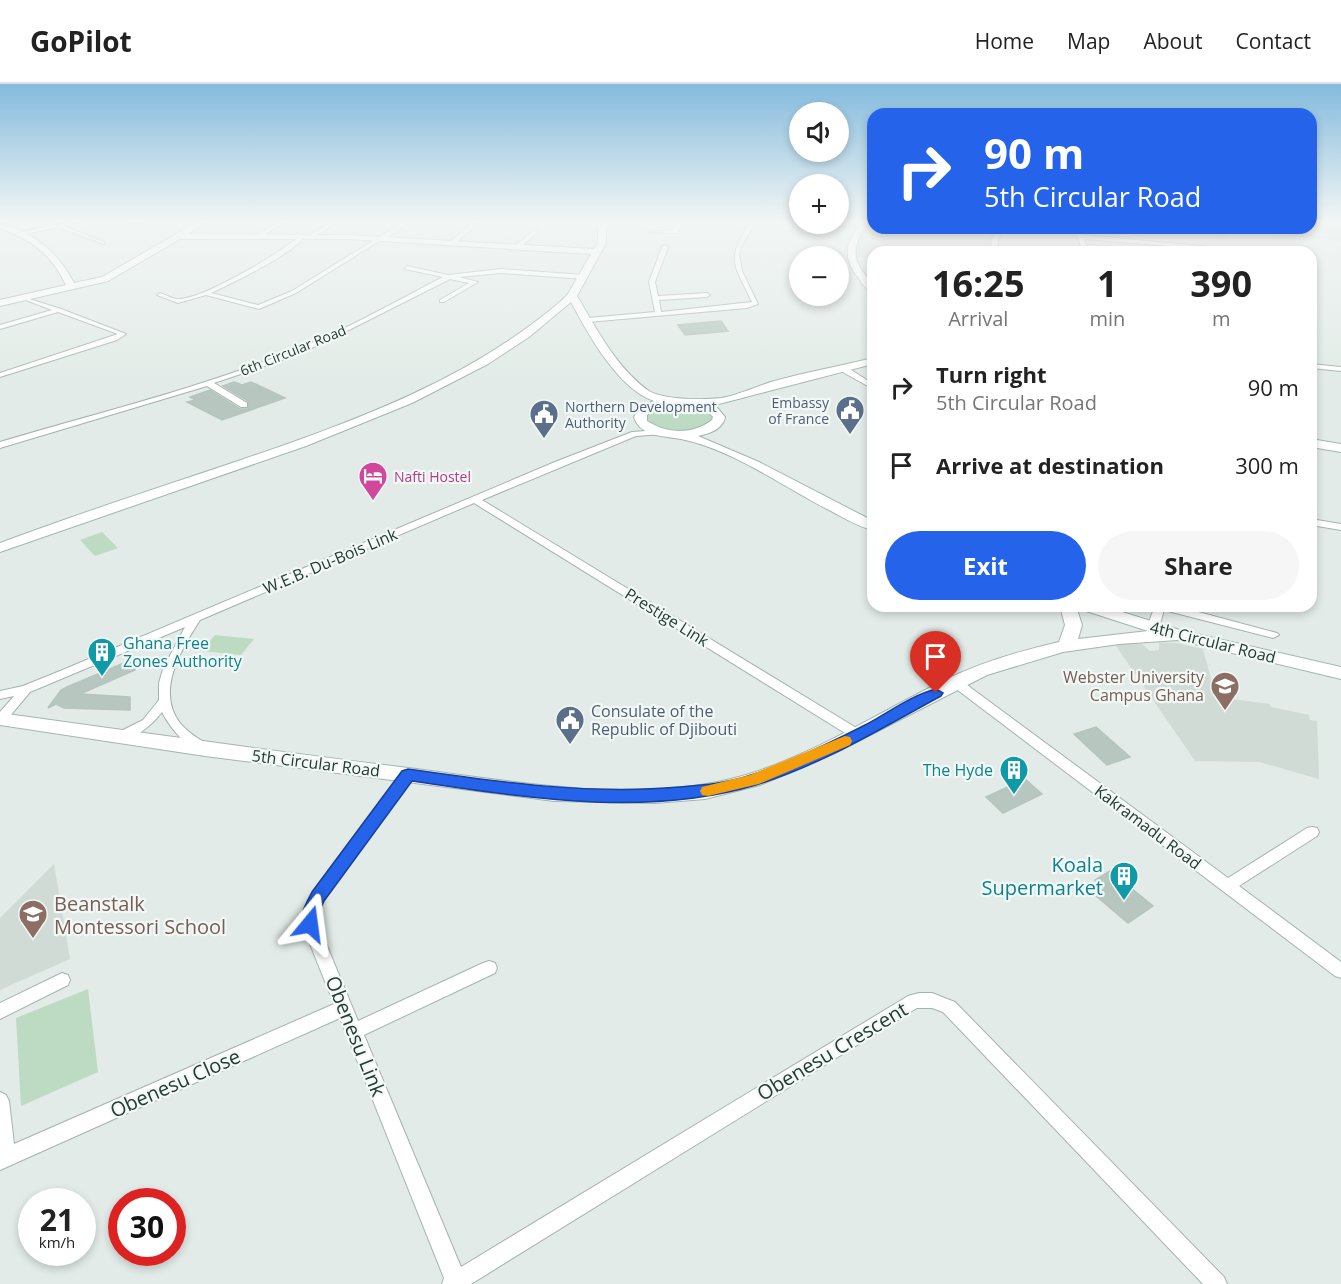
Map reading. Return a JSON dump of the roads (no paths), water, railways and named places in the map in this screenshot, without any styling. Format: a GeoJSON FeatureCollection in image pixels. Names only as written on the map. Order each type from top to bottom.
{"type":"FeatureCollection","features":[{"type":"Feature","properties":{"kind":"street"},"geometry":{"type":"LineString","coordinates":[[66,277],[72,288]]}},
{"type":"Feature","properties":{"kind":"street"},"geometry":{"type":"LineString","coordinates":[[0,303],[72,288],[108,277]]}},
{"type":"Feature","properties":{"kind":"street"},"geometry":{"type":"LineString","coordinates":[[160,295],[179,301],[205,293],[235,277]]}},
{"type":"Feature","properties":{"kind":"street"},"geometry":{"type":"LineString","coordinates":[[205,293],[259,307],[294,292],[319,277]]}},
{"type":"Feature","properties":{"kind":"street","name":"6th Circular Road"},"geometry":{"type":"LineString","coordinates":[[0,445],[208,383],[308,347],[448,277]]}},
{"type":"Feature","properties":{"kind":"street"},"geometry":{"type":"LineString","coordinates":[[442,301],[475,282],[454,277]]}},
{"type":"Feature","properties":{"kind":"street"},"geometry":{"type":"LineString","coordinates":[[0,548],[253,461],[406,402],[502,351],[572,296],[584,277]]}},
{"type":"Feature","properties":{"kind":"street"},"geometry":{"type":"LineString","coordinates":[[654,277],[652,282],[658,313]]}},
{"type":"Feature","properties":{"kind":"street"},"geometry":{"type":"LineString","coordinates":[[588,320],[747,306],[756,303],[741,277]]}},
{"type":"Feature","properties":{"kind":"street"},"geometry":{"type":"LineString","coordinates":[[572,296],[606,350],[646,394],[667,401],[702,403],[725,401],[777,384],[867,362]]}},
{"type":"Feature","properties":{"kind":"street"},"geometry":{"type":"LineString","coordinates":[[654,298],[707,296]]}},
{"type":"Feature","properties":{"kind":"street"},"geometry":{"type":"LineString","coordinates":[[0,375],[122,336],[122,333],[25,298]]}},
{"type":"Feature","properties":{"kind":"street"},"geometry":{"type":"LineString","coordinates":[[0,327],[59,310]]}},
{"type":"Feature","properties":{"kind":"street"},"geometry":{"type":"LineString","coordinates":[[1317,367],[1341,369]]}},
{"type":"Feature","properties":{"kind":"street"},"geometry":{"type":"LineString","coordinates":[[842,368],[867,383]]}},
{"type":"Feature","properties":{"kind":"street"},"geometry":{"type":"LineString","coordinates":[[208,383],[244,405]]}},
{"type":"Feature","properties":{"kind":"street"},"geometry":{"type":"LineString","coordinates":[[646,394],[648,407]]}},
{"type":"Feature","properties":{"kind":"street"},"geometry":{"type":"LineString","coordinates":[[667,401],[648,407],[640,417],[642,423],[660,432],[681,435],[722,447]]}},
{"type":"Feature","properties":{"kind":"street"},"geometry":{"type":"LineString","coordinates":[[717,412],[725,401]]}},
{"type":"Feature","properties":{"kind":"street"},"geometry":{"type":"LineString","coordinates":[[681,435],[704,431],[718,422],[717,412],[702,403]]}},
{"type":"Feature","properties":{"kind":"street"},"geometry":{"type":"LineString","coordinates":[[635,434],[642,423]]}},
{"type":"Feature","properties":{"kind":"street"},"geometry":{"type":"LineString","coordinates":[[704,431],[722,447],[797,490],[867,523]]}},
{"type":"Feature","properties":{"kind":"street","name":"W.E.B. Du-Bois Link"},"geometry":{"type":"LineString","coordinates":[[0,695],[26,689],[635,434],[660,432]]}},
{"type":"Feature","properties":{"kind":"street"},"geometry":{"type":"LineString","coordinates":[[1317,444],[1341,448]]}},
{"type":"Feature","properties":{"kind":"street","name":"Prestige Link"},"geometry":{"type":"LineString","coordinates":[[476,500],[858,735]]}},
{"type":"Feature","properties":{"kind":"street"},"geometry":{"type":"LineString","coordinates":[[1317,523],[1341,527]]}},
{"type":"Feature","properties":{"kind":"street"},"geometry":{"type":"LineString","coordinates":[[1067,644],[1074,633],[1075,621],[1071,612]]}},
{"type":"Feature","properties":{"kind":"street","name":"4th Circular Road"},"geometry":{"type":"LineString","coordinates":[[1109,612],[1178,635],[1341,673]]}},
{"type":"Feature","properties":{"kind":"street"},"geometry":{"type":"LineString","coordinates":[[1153,627],[1159,612]]}},
{"type":"Feature","properties":{"kind":"street"},"geometry":{"type":"LineString","coordinates":[[1185,612],[1273,635]]}},
{"type":"Feature","properties":{"kind":"street"},"geometry":{"type":"LineString","coordinates":[[120,737],[153,718],[164,701],[171,659],[195,619]]}},
{"type":"Feature","properties":{"kind":"street","name":"5th Circular Road"},"geometry":{"type":"LineString","coordinates":[[1,719],[205,749],[554,794],[597,796],[699,792],[754,780],[858,735],[955,682],[1036,652],[1067,644],[1120,637],[1178,635]]}},
{"type":"Feature","properties":{"kind":"street","name":"Kakramadu Road"},"geometry":{"type":"LineString","coordinates":[[955,682],[1341,971]]}},
{"type":"Feature","properties":{"kind":"street","name":"W.E.B. Du-Bois Link"},"geometry":{"type":"LineString","coordinates":[[1,719],[26,689]]}},
{"type":"Feature","properties":{"kind":"street"},"geometry":{"type":"LineString","coordinates":[[164,701],[175,725],[205,749]]}},
{"type":"Feature","properties":{"kind":"street","name":"Obenesu Link"},"geometry":{"type":"LineString","coordinates":[[408,775],[318,897],[311,910],[310,924],[454,1283]]}},
{"type":"Feature","properties":{"kind":"street"},"geometry":{"type":"LineString","coordinates":[[1227,886],[1312,832]]}},
{"type":"Feature","properties":{"kind":"street"},"geometry":{"type":"LineString","coordinates":[[353,1032],[489,968]]}},
{"type":"Feature","properties":{"kind":"street"},"geometry":{"type":"LineString","coordinates":[[0,1011],[62,980]]}},
{"type":"Feature","properties":{"kind":"street","name":"Obenesu Crescent"},"geometry":{"type":"LineString","coordinates":[[454,1283],[914,1001],[923,999],[938,1001],[949,1007],[1216,1284]]}},
{"type":"Feature","properties":{"kind":"street","name":"Obenesu Close"},"geometry":{"type":"LineString","coordinates":[[0,1101],[3,1159],[344,1008]]}},
{"type":"Feature","properties":{"kind":"place","name":"Embassy of France"},"geometry":{"type":"Point","coordinates":[850,436]}},
{"type":"Feature","properties":{"kind":"place","name":"Northern Development Authority"},"geometry":{"type":"Point","coordinates":[544,440]}},
{"type":"Feature","properties":{"kind":"place","name":"Nafti Hostel"},"geometry":{"type":"Point","coordinates":[373,502]}},
{"type":"Feature","properties":{"kind":"place","name":"Ghana Free Zones Authority"},"geometry":{"type":"Point","coordinates":[102,678]}},
{"type":"Feature","properties":{"kind":"place","name":"Webster University Campus Ghana"},"geometry":{"type":"Point","coordinates":[1225,712]}},
{"type":"Feature","properties":{"kind":"place","name":"Consulate of the Republic of Djibouti"},"geometry":{"type":"Point","coordinates":[570,746]}},
{"type":"Feature","properties":{"kind":"place","name":"The Hyde"},"geometry":{"type":"Point","coordinates":[1014,796]}},
{"type":"Feature","properties":{"kind":"place","name":"Koala Supermarket"},"geometry":{"type":"Point","coordinates":[1124,902]}},
{"type":"Feature","properties":{"kind":"place","name":"Beanstalk Montessori School"},"geometry":{"type":"Point","coordinates":[33,940]}}]}
